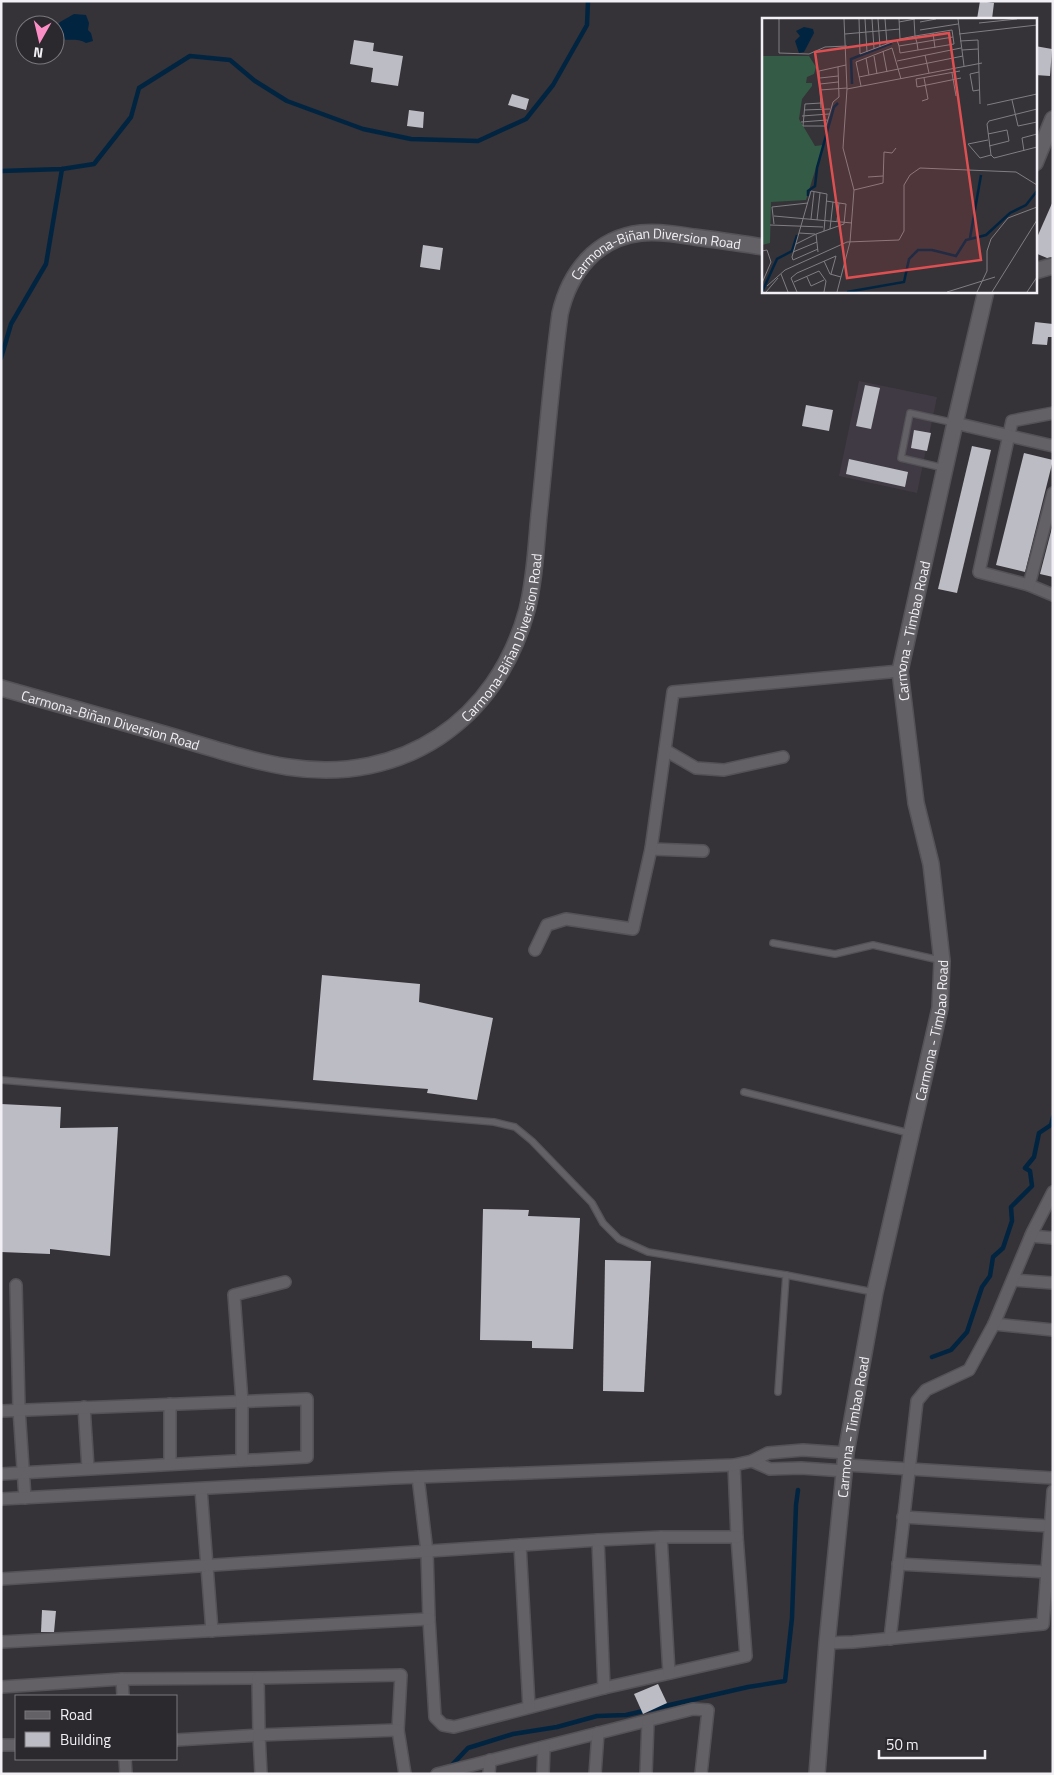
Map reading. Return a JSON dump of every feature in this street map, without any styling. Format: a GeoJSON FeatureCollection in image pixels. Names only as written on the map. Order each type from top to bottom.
{"type":"FeatureCollection","features":[{"type":"Feature","properties":{"kind":"main road"},"geometry":{"type":"LineString","coordinates":[[1036,161],[1053,119]]}},
{"type":"Feature","properties":{"kind":"main road","name":"Carmona-Biñan Diversion Road"},"geometry":{"type":"LineString","coordinates":[[1,688],[245,757],[289,767],[333,770],[370,766],[406,755],[440,737],[454,727],[483,698],[498,678],[512,653],[521,630],[532,584],[560,314],[566,292],[576,273],[591,255],[611,243],[639,233],[650,232],[679,235],[762,247]]}},
{"type":"Feature","properties":{"kind":"main road"},"geometry":{"type":"LineString","coordinates":[[1036,270],[1053,266]]}},
{"type":"Feature","properties":{"kind":"main road","name":"Carmona - Timbao Road"},"geometry":{"type":"LineString","coordinates":[[817,1774],[827,1642],[846,1463],[874,1292],[940,1008],[942,961],[931,864],[916,803],[900,671],[986,292]]}},
{"type":"Feature","properties":{"kind":"street"},"geometry":{"type":"LineString","coordinates":[[1053,413],[1012,421],[979,572],[1029,585],[1053,595]]}},
{"type":"Feature","properties":{"kind":"street"},"geometry":{"type":"LineString","coordinates":[[955,423],[1053,446]]}},
{"type":"Feature","properties":{"kind":"street"},"geometry":{"type":"LineString","coordinates":[[1029,585],[1053,493]]}},
{"type":"Feature","properties":{"kind":"street"},"geometry":{"type":"LineString","coordinates":[[534,950],[547,925],[566,918],[633,929],[651,849],[673,692],[900,671]]}},
{"type":"Feature","properties":{"kind":"street"},"geometry":{"type":"LineString","coordinates":[[665,750],[696,768],[724,770],[783,757]]}},
{"type":"Feature","properties":{"kind":"street"},"geometry":{"type":"LineString","coordinates":[[651,849],[703,851]]}},
{"type":"Feature","properties":{"kind":"street"},"geometry":{"type":"LineString","coordinates":[[890,1638],[917,1401],[926,1390],[969,1370],[994,1324],[1031,1236],[1053,1192]]}},
{"type":"Feature","properties":{"kind":"street"},"geometry":{"type":"LineString","coordinates":[[1031,1236],[1053,1238]]}},
{"type":"Feature","properties":{"kind":"street"},"geometry":{"type":"LineString","coordinates":[[1013,1280],[1053,1283]]}},
{"type":"Feature","properties":{"kind":"street"},"geometry":{"type":"LineString","coordinates":[[242,1459],[242,1402],[234,1296],[285,1282]]}},
{"type":"Feature","properties":{"kind":"street"},"geometry":{"type":"LineString","coordinates":[[16,1286],[19,1409],[25,1498]]}},
{"type":"Feature","properties":{"kind":"street"},"geometry":{"type":"LineString","coordinates":[[994,1324],[1053,1330]]}},
{"type":"Feature","properties":{"kind":"street"},"geometry":{"type":"LineString","coordinates":[[1,1411],[307,1399],[307,1457],[242,1459],[1,1474]]}},
{"type":"Feature","properties":{"kind":"street"},"geometry":{"type":"LineString","coordinates":[[170,1404],[170,1463]]}},
{"type":"Feature","properties":{"kind":"street"},"geometry":{"type":"LineString","coordinates":[[84,1407],[88,1468]]}},
{"type":"Feature","properties":{"kind":"street"},"geometry":{"type":"LineString","coordinates":[[1,1499],[418,1477],[734,1465],[752,1461],[768,1453],[803,1450],[846,1463],[1053,1478]]}},
{"type":"Feature","properties":{"kind":"street"},"geometry":{"type":"LineString","coordinates":[[752,1461],[770,1469],[846,1463]]}},
{"type":"Feature","properties":{"kind":"street"},"geometry":{"type":"LineString","coordinates":[[418,1477],[427,1552],[428,1619],[435,1717],[443,1725],[454,1727],[604,1688],[746,1656],[736,1537],[734,1465]]}},
{"type":"Feature","properties":{"kind":"street"},"geometry":{"type":"LineString","coordinates":[[201,1489],[212,1631]]}},
{"type":"Feature","properties":{"kind":"street"},"geometry":{"type":"LineString","coordinates":[[827,1642],[1043,1624],[1053,1491]]}},
{"type":"Feature","properties":{"kind":"street"},"geometry":{"type":"LineString","coordinates":[[903,1517],[1050,1526]]}},
{"type":"Feature","properties":{"kind":"street"},"geometry":{"type":"LineString","coordinates":[[1,1579],[598,1540],[661,1537],[736,1537]]}},
{"type":"Feature","properties":{"kind":"street"},"geometry":{"type":"LineString","coordinates":[[661,1537],[669,1673]]}},
{"type":"Feature","properties":{"kind":"street"},"geometry":{"type":"LineString","coordinates":[[598,1540],[604,1688]]}},
{"type":"Feature","properties":{"kind":"street"},"geometry":{"type":"LineString","coordinates":[[520,1545],[529,1707]]}},
{"type":"Feature","properties":{"kind":"street"},"geometry":{"type":"LineString","coordinates":[[898,1564],[1047,1572]]}},
{"type":"Feature","properties":{"kind":"street"},"geometry":{"type":"LineString","coordinates":[[1,1642],[428,1619]]}},
{"type":"Feature","properties":{"kind":"street"},"geometry":{"type":"LineString","coordinates":[[1,1687],[122,1679],[401,1675],[398,1730],[405,1774]]}},
{"type":"Feature","properties":{"kind":"street"},"geometry":{"type":"LineString","coordinates":[[258,1678],[261,1774]]}},
{"type":"Feature","properties":{"kind":"street"},"geometry":{"type":"LineString","coordinates":[[122,1679],[123,1695]]}},
{"type":"Feature","properties":{"kind":"street"},"geometry":{"type":"LineString","coordinates":[[436,1774],[693,1709],[708,1710],[701,1774]]}},
{"type":"Feature","properties":{"kind":"street"},"geometry":{"type":"LineString","coordinates":[[646,1774],[648,1720]]}},
{"type":"Feature","properties":{"kind":"street"},"geometry":{"type":"LineString","coordinates":[[178,1740],[398,1730]]}},
{"type":"Feature","properties":{"kind":"street"},"geometry":{"type":"LineString","coordinates":[[595,1774],[598,1733]]}},
{"type":"Feature","properties":{"kind":"street"},"geometry":{"type":"LineString","coordinates":[[1,1745],[15,1745]]}},
{"type":"Feature","properties":{"kind":"street"},"geometry":{"type":"LineString","coordinates":[[543,1774],[544,1747]]}},
{"type":"Feature","properties":{"kind":"street"},"geometry":{"type":"LineString","coordinates":[[125,1760],[126,1774]]}},
{"type":"Feature","properties":{"kind":"street"},"geometry":{"type":"LineString","coordinates":[[489,1774],[490,1760]]}},
{"type":"Feature","properties":{"kind":"lane"},"geometry":{"type":"LineString","coordinates":[[945,468],[901,458],[910,413],[955,423]]}},
{"type":"Feature","properties":{"kind":"lane"},"geometry":{"type":"LineString","coordinates":[[773,943],[835,954],[874,945],[942,961]]}},
{"type":"Feature","properties":{"kind":"lane"},"geometry":{"type":"LineString","coordinates":[[1,1080],[494,1122],[515,1127],[532,1141],[592,1203],[603,1223],[619,1238],[648,1252],[874,1292]]}},
{"type":"Feature","properties":{"kind":"lane"},"geometry":{"type":"LineString","coordinates":[[744,1092],[912,1134]]}},
{"type":"Feature","properties":{"kind":"lane"},"geometry":{"type":"LineString","coordinates":[[778,1392],[786,1275]]}},
{"type":"Feature","properties":{"kind":"shaded area"},"geometry":{"type":"Polygon","coordinates":[[[859,381],[937,397],[917,493],[839,476],[859,381]]]}},
{"type":"Feature","properties":{"kind":"water"},"geometry":{"type":"Polygon","coordinates":[[[74,14],[86,15],[89,23],[88,30],[93,41],[86,43],[79,40],[65,40],[65,19],[74,14]]]}},
{"type":"Feature","properties":{"kind":"building"},"geometry":{"type":"Polygon","coordinates":[[[980,1],[994,3],[992,18],[977,18],[980,1]]]}},
{"type":"Feature","properties":{"kind":"building"},"geometry":{"type":"Polygon","coordinates":[[[354,40],[374,43],[373,51],[403,56],[398,86],[371,82],[373,68],[350,64],[354,40]]]}},
{"type":"Feature","properties":{"kind":"building"},"geometry":{"type":"Polygon","coordinates":[[[1036,46],[1052,49],[1050,76],[1036,75],[1036,46]]]}},
{"type":"Feature","properties":{"kind":"building"},"geometry":{"type":"Polygon","coordinates":[[[512,94],[529,99],[526,110],[508,105],[512,94]]]}},
{"type":"Feature","properties":{"kind":"building"},"geometry":{"type":"Polygon","coordinates":[[[409,110],[424,112],[423,128],[407,126],[409,110]]]}},
{"type":"Feature","properties":{"kind":"building"},"geometry":{"type":"Polygon","coordinates":[[[1053,201],[1053,257],[1047,258],[1036,253],[1036,240],[1053,201]]]}},
{"type":"Feature","properties":{"kind":"building"},"geometry":{"type":"Polygon","coordinates":[[[423,245],[443,248],[440,270],[420,267],[423,245]]]}},
{"type":"Feature","properties":{"kind":"building"},"geometry":{"type":"Polygon","coordinates":[[[1035,322],[1053,324],[1053,337],[1048,337],[1047,345],[1032,344],[1035,322]]]}},
{"type":"Feature","properties":{"kind":"building"},"geometry":{"type":"Polygon","coordinates":[[[865,385],[880,388],[871,429],[856,426],[865,385]]]}},
{"type":"Feature","properties":{"kind":"building"},"geometry":{"type":"Polygon","coordinates":[[[806,405],[833,410],[829,431],[802,426],[806,405]]]}},
{"type":"Feature","properties":{"kind":"building"},"geometry":{"type":"Polygon","coordinates":[[[914,430],[931,433],[927,451],[911,448],[914,430]]]}},
{"type":"Feature","properties":{"kind":"building"},"geometry":{"type":"Polygon","coordinates":[[[972,446],[991,450],[957,593],[938,589],[972,446]]]}},
{"type":"Feature","properties":{"kind":"building"},"geometry":{"type":"Polygon","coordinates":[[[1024,453],[1053,460],[1025,572],[996,565],[1024,453]]]}},
{"type":"Feature","properties":{"kind":"building"},"geometry":{"type":"Polygon","coordinates":[[[849,459],[908,472],[905,487],[846,474],[849,459]]]}},
{"type":"Feature","properties":{"kind":"building"},"geometry":{"type":"Polygon","coordinates":[[[1053,524],[1053,577],[1040,574],[1053,524]]]}},
{"type":"Feature","properties":{"kind":"building"},"geometry":{"type":"Polygon","coordinates":[[[322,975],[420,984],[419,1002],[493,1018],[477,1100],[427,1093],[428,1089],[313,1080],[322,975]]]}},
{"type":"Feature","properties":{"kind":"building"},"geometry":{"type":"Polygon","coordinates":[[[1,1104],[61,1107],[60,1128],[118,1127],[110,1256],[50,1249],[50,1254],[1,1252],[1,1104]]]}},
{"type":"Feature","properties":{"kind":"building"},"geometry":{"type":"Polygon","coordinates":[[[483,1209],[529,1210],[528,1216],[580,1218],[573,1349],[532,1348],[532,1341],[480,1340],[483,1209]]]}},
{"type":"Feature","properties":{"kind":"building"},"geometry":{"type":"Polygon","coordinates":[[[605,1260],[651,1261],[644,1392],[603,1391],[605,1260]]]}},
{"type":"Feature","properties":{"kind":"building"},"geometry":{"type":"Polygon","coordinates":[[[42,1610],[56,1611],[54,1632],[41,1632],[42,1610]]]}},
{"type":"Feature","properties":{"kind":"building"},"geometry":{"type":"Polygon","coordinates":[[[658,1684],[667,1703],[643,1714],[634,1694],[658,1684]]]}},
{"type":"Feature","properties":{"kind":"waterway"},"geometry":{"type":"LineString","coordinates":[[1,171],[62,169],[94,164],[131,117],[139,88],[190,56],[230,60],[255,81],[287,101],[363,129],[411,139],[478,141],[526,119],[553,85],[587,25],[588,1]]}},
{"type":"Feature","properties":{"kind":"waterway"},"geometry":{"type":"LineString","coordinates":[[1,358],[11,324],[46,264],[62,169]]}},
{"type":"Feature","properties":{"kind":"waterway"},"geometry":{"type":"LineString","coordinates":[[932,1357],[951,1350],[967,1332],[982,1287],[990,1276],[993,1257],[1003,1248],[1012,1221],[1011,1207],[1032,1186],[1030,1171],[1025,1168],[1034,1157],[1039,1133],[1051,1125],[1053,1117]]}},
{"type":"Feature","properties":{"kind":"waterway"},"geometry":{"type":"LineString","coordinates":[[452,1765],[468,1748],[513,1734],[557,1727],[597,1716],[626,1715],[748,1687],[785,1681],[792,1618],[798,1490]]}}]}
